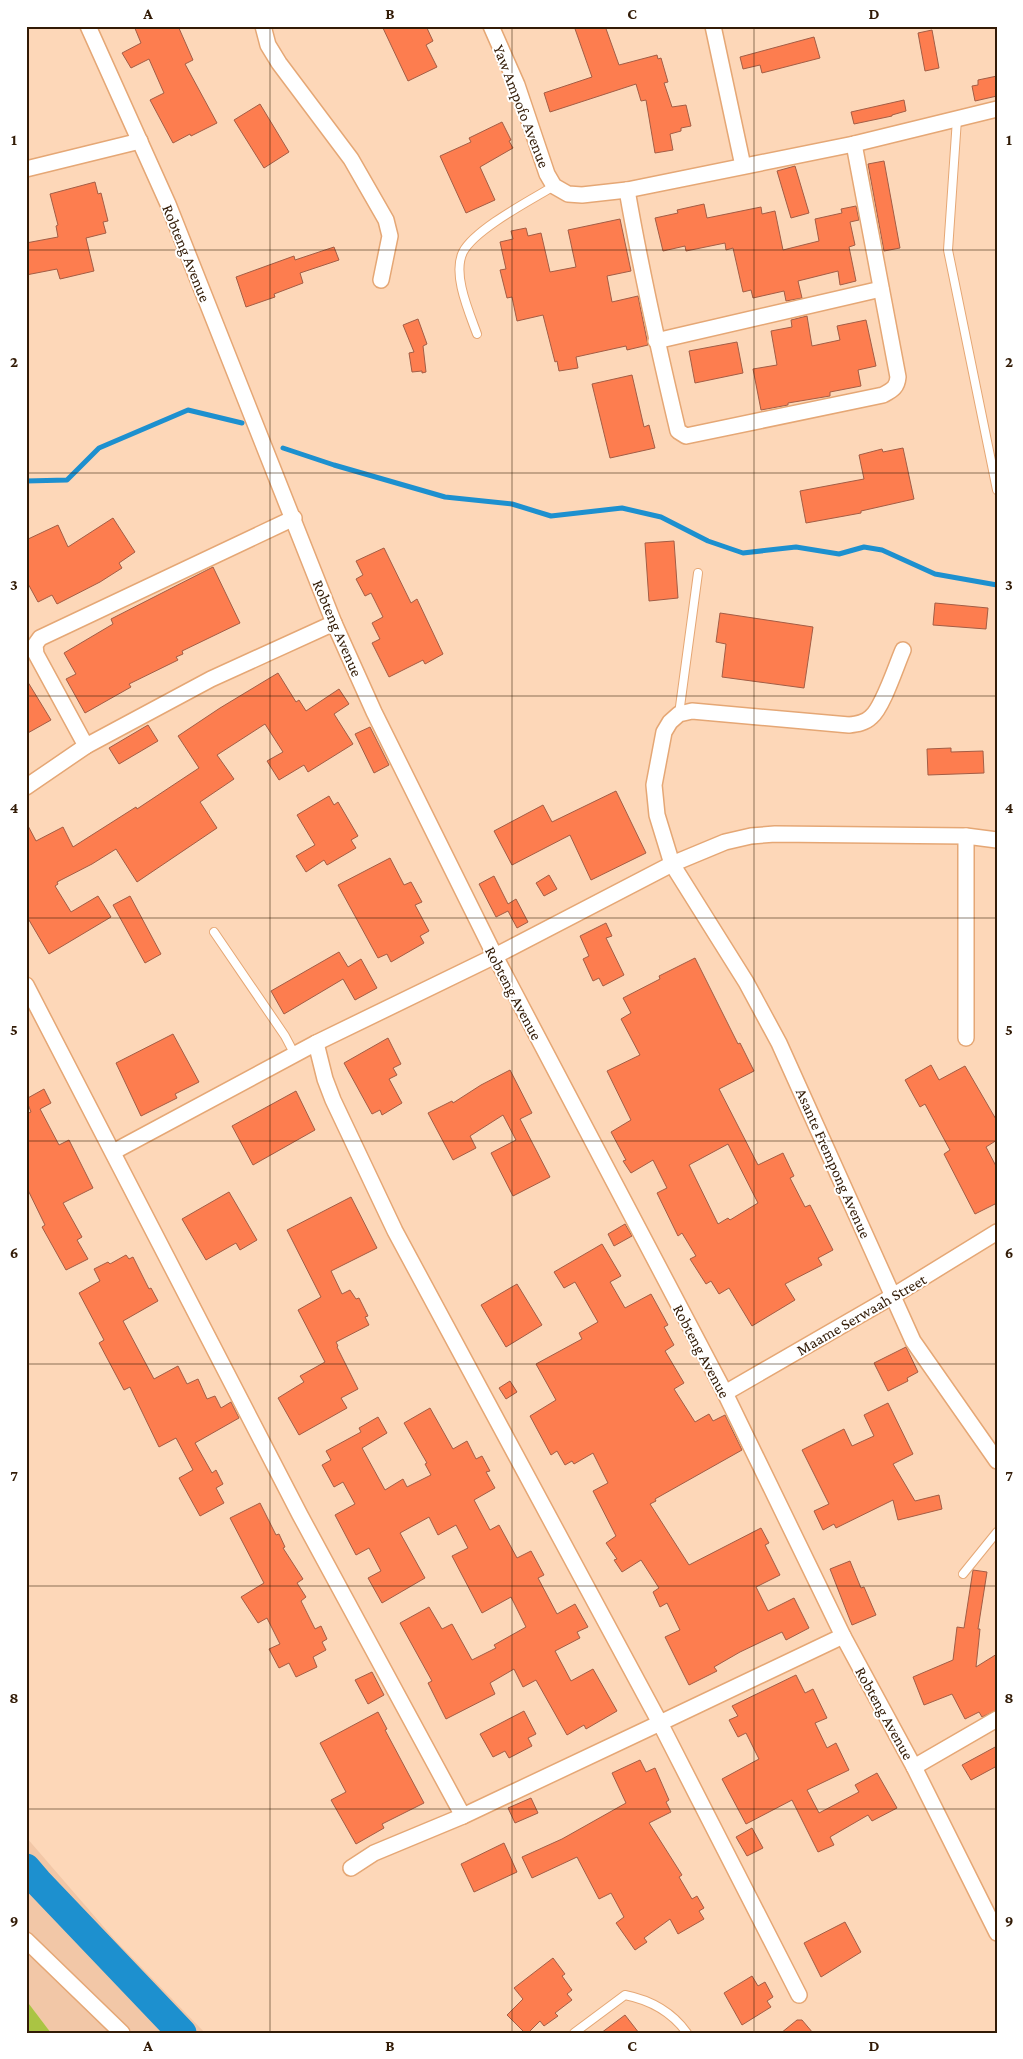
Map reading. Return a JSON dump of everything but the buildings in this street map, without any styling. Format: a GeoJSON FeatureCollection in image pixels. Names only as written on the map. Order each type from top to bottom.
{"type":"FeatureCollection","features":[{"type":"Feature","properties":{"kind":"street","name":"Robteng Avenue"},"geometry":{"type":"LineString","coordinates":[[88,26],[168,204],[334,623],[374,712],[495,956],[725,1393],[843,1636],[914,1767],[997,1933]]}},
{"type":"Feature","properties":{"kind":"street"},"geometry":{"type":"LineString","coordinates":[[263,26],[268,45],[279,63],[350,159],[386,220],[390,236],[381,280]]}},
{"type":"Feature","properties":{"kind":"street","name":"Yaw Ampofo Avenue"},"geometry":{"type":"LineString","coordinates":[[491,26],[517,85],[547,174],[554,186]]}},
{"type":"Feature","properties":{"kind":"street"},"geometry":{"type":"LineString","coordinates":[[712,26],[743,166]]}},
{"type":"Feature","properties":{"kind":"street"},"geometry":{"type":"LineString","coordinates":[[554,186],[568,194],[628,190],[854,144],[997,109]]}},
{"type":"Feature","properties":{"kind":"street"},"geometry":{"type":"LineString","coordinates":[[26,169],[140,141]]}},
{"type":"Feature","properties":{"kind":"street"},"geometry":{"type":"LineString","coordinates":[[628,190],[656,341],[678,431],[686,436],[883,395],[893,390],[897,385],[898,378],[854,144]]}},
{"type":"Feature","properties":{"kind":"street"},"geometry":{"type":"LineString","coordinates":[[656,341],[881,289]]}},
{"type":"Feature","properties":{"kind":"street"},"geometry":{"type":"LineString","coordinates":[[86,746],[36,654],[35,644],[40,638],[294,518]]}},
{"type":"Feature","properties":{"kind":"street"},"geometry":{"type":"LineString","coordinates":[[26,787],[86,746],[211,679],[334,623]]}},
{"type":"Feature","properties":{"kind":"street"},"geometry":{"type":"LineString","coordinates":[[679,714],[692,711],[849,725],[860,724],[871,717],[877,709],[903,650]]}},
{"type":"Feature","properties":{"kind":"street","name":"Asante Frempong Avenue"},"geometry":{"type":"LineString","coordinates":[[679,714],[670,722],[664,732],[654,785],[657,815],[672,864],[746,982],[780,1042],[913,1341],[997,1460]]}},
{"type":"Feature","properties":{"kind":"street"},"geometry":{"type":"LineString","coordinates":[[113,1152],[316,1043],[495,956],[672,864],[725,842],[751,836],[775,834],[966,836],[997,840]]}},
{"type":"Feature","properties":{"kind":"street"},"geometry":{"type":"LineString","coordinates":[[966,836],[966,1038]]}},
{"type":"Feature","properties":{"kind":"street"},"geometry":{"type":"LineString","coordinates":[[26,986],[300,1515],[463,1816]]}},
{"type":"Feature","properties":{"kind":"street"},"geometry":{"type":"LineString","coordinates":[[316,1043],[325,1079],[333,1100],[395,1230],[660,1723],[799,1994]]}},
{"type":"Feature","properties":{"kind":"street","name":"Maame Serwaah Street"},"geometry":{"type":"LineString","coordinates":[[725,1393],[893,1296],[997,1232]]}},
{"type":"Feature","properties":{"kind":"street"},"geometry":{"type":"LineString","coordinates":[[351,1868],[374,1853],[463,1816],[843,1636]]}},
{"type":"Feature","properties":{"kind":"street"},"geometry":{"type":"LineString","coordinates":[[914,1767],[997,1719]]}},
{"type":"Feature","properties":{"kind":"street"},"geometry":{"type":"LineString","coordinates":[[26,1940],[122,2033]]}},
{"type":"Feature","properties":{"kind":"lane"},"geometry":{"type":"LineString","coordinates":[[957,119],[948,250],[997,490]]}},
{"type":"Feature","properties":{"kind":"lane"},"geometry":{"type":"LineString","coordinates":[[477,334],[462,292],[460,269],[463,252],[478,234],[554,186]]}},
{"type":"Feature","properties":{"kind":"lane"},"geometry":{"type":"LineString","coordinates":[[679,714],[698,573]]}},
{"type":"Feature","properties":{"kind":"lane"},"geometry":{"type":"LineString","coordinates":[[214,932],[285,1036],[295,1055]]}},
{"type":"Feature","properties":{"kind":"lane"},"geometry":{"type":"LineString","coordinates":[[963,1574],[997,1532]]}},
{"type":"Feature","properties":{"kind":"lane"},"geometry":{"type":"LineString","coordinates":[[574,2033],[625,1995],[669,2013],[679,2021],[687,2033]]}},
{"type":"Feature","properties":{"kind":"shaded area"},"geometry":{"type":"Polygon","coordinates":[[[26,1837],[115,1940],[205,2033],[51,2033],[26,2000],[26,1837]]]}},
{"type":"Feature","properties":{"kind":"green space"},"geometry":{"type":"Polygon","coordinates":[[[26,2000],[51,2033],[26,2033],[26,2000]]]}},
{"type":"Feature","properties":{"kind":"waterway"},"geometry":{"type":"LineString","coordinates":[[26,481],[67,480],[99,448],[188,410],[242,423]]}},
{"type":"Feature","properties":{"kind":"waterway"},"geometry":{"type":"LineString","coordinates":[[283,448],[334,465],[445,497],[512,504],[551,516],[622,508],[661,517],[708,541],[743,553],[796,547],[839,554],[864,547],[882,550],[935,574],[997,585]]}},
{"type":"Feature","properties":{"kind":"waterway"},"geometry":{"type":"LineString","coordinates":[[26,1868],[182,2033]]}}]}
